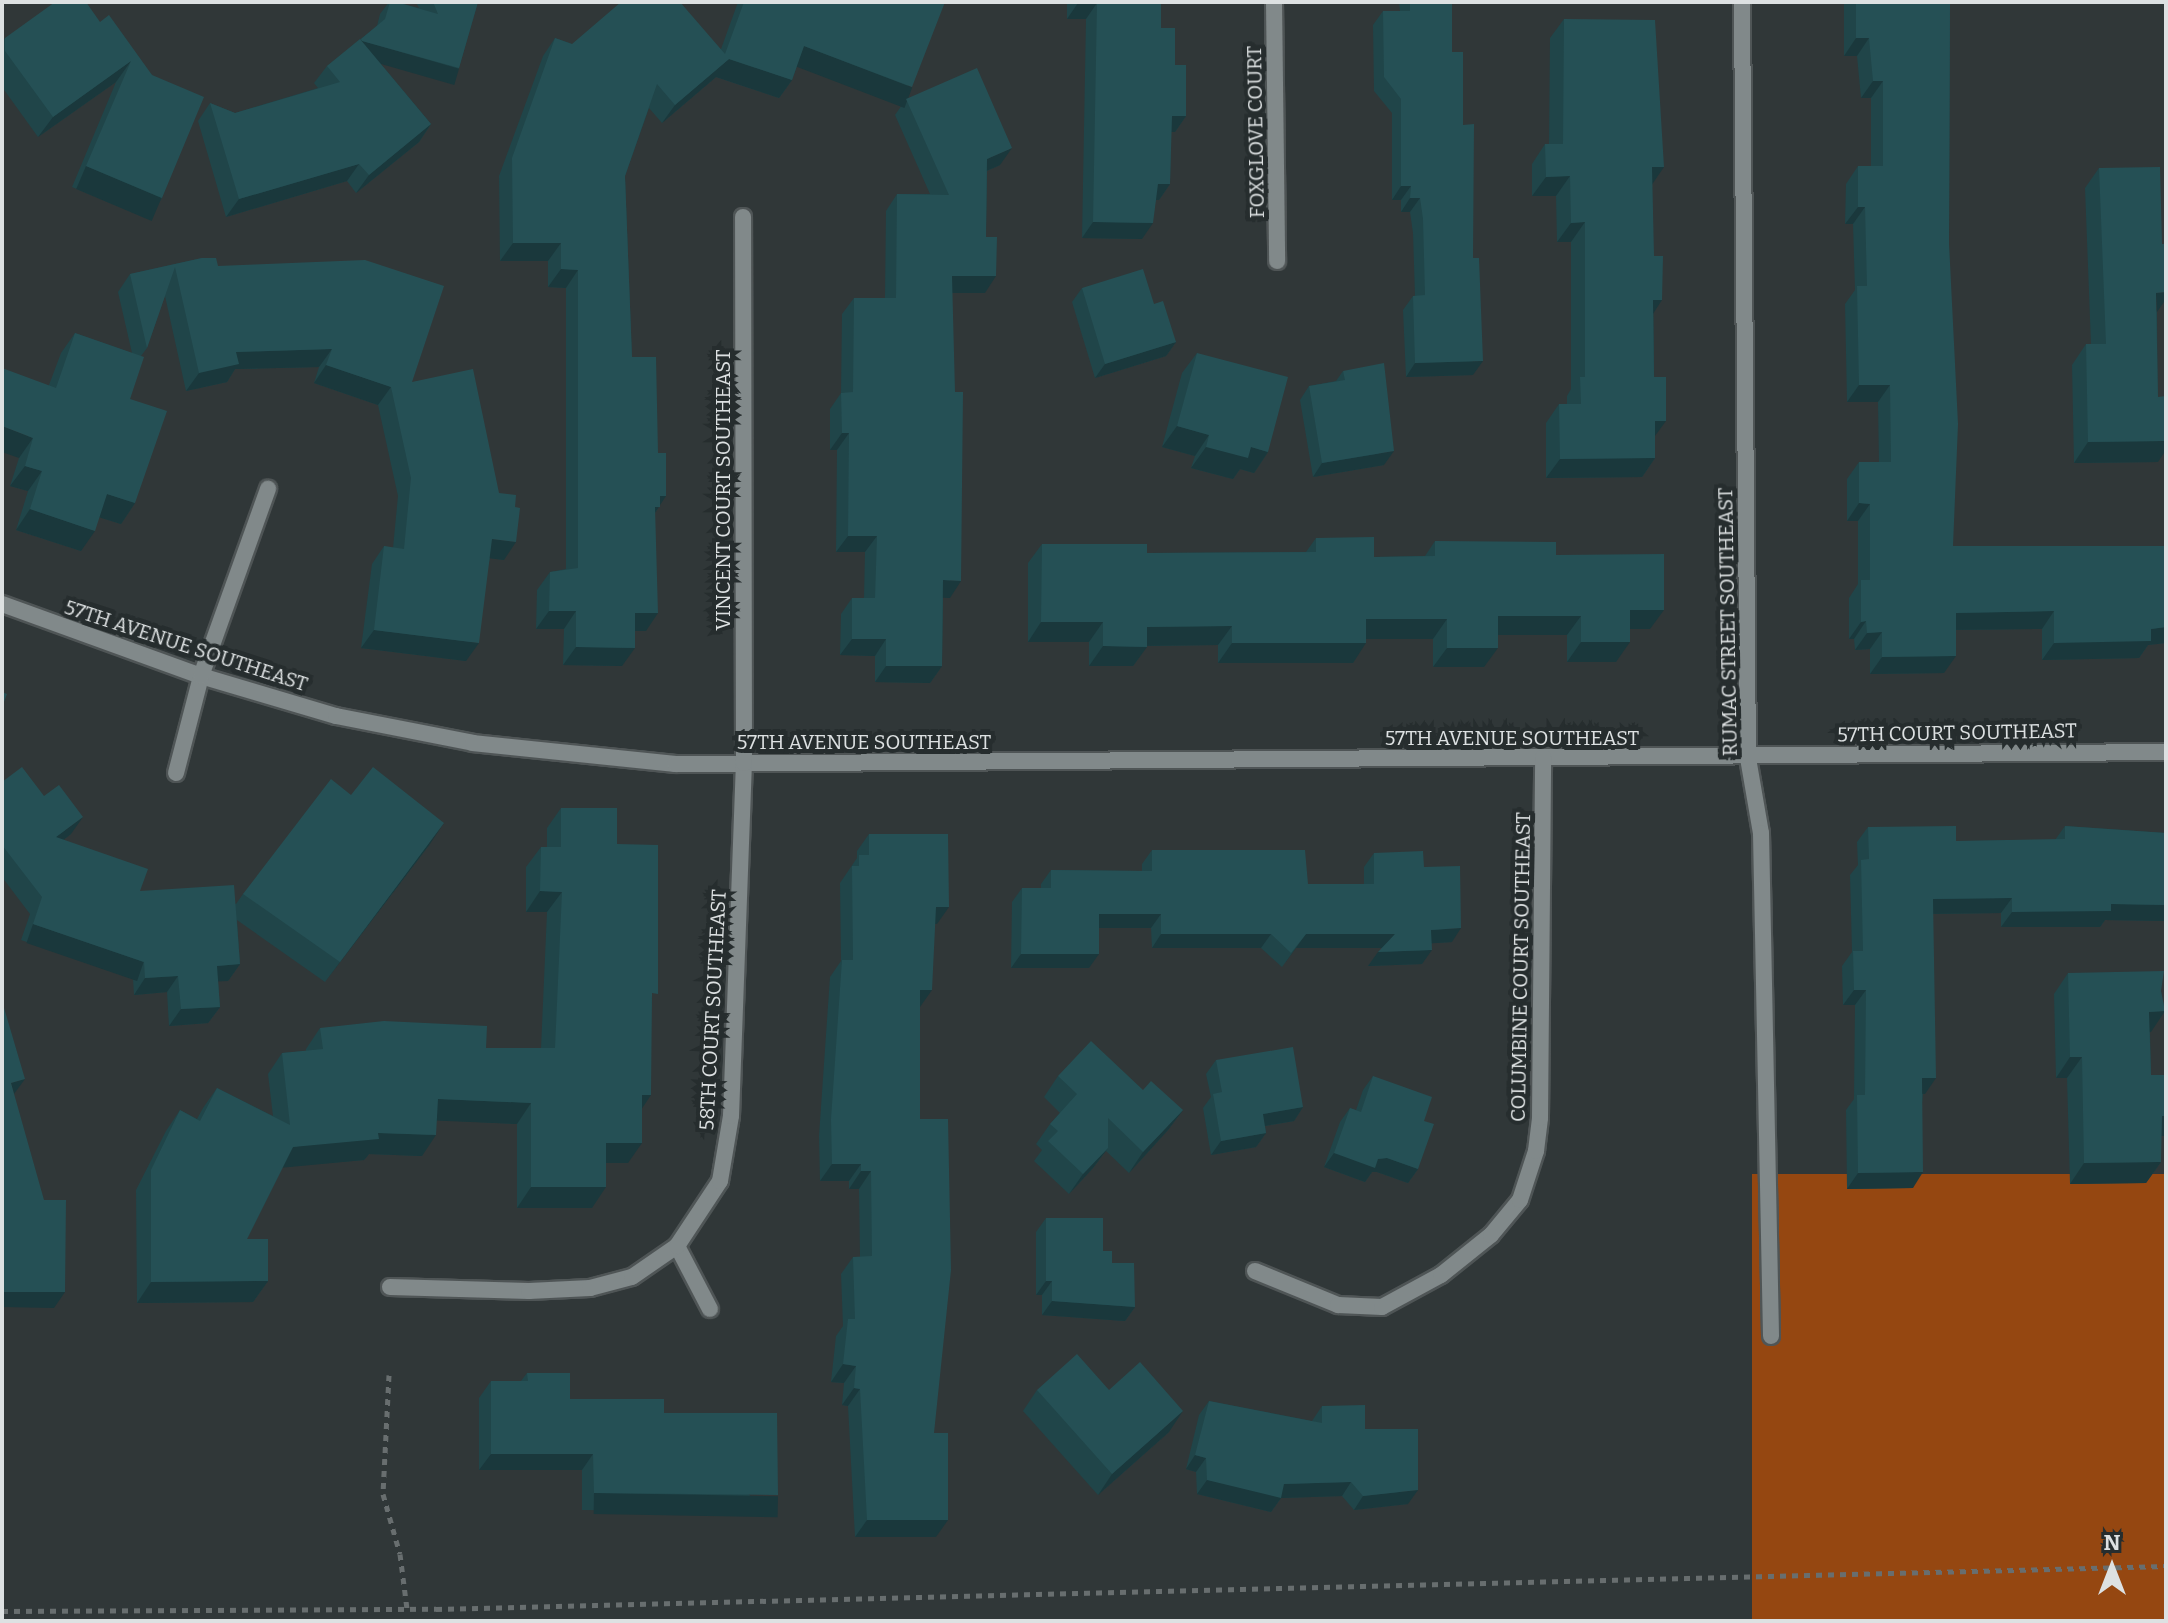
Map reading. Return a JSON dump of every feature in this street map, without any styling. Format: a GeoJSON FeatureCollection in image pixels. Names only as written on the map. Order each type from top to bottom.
{"type":"FeatureCollection","features":[{"type":"Feature","properties":{"kind":"street","name":"FOXGLOVE COURT"},"geometry":{"type":"LineString","coordinates":[[1274,2],[1277,261]]}},
{"type":"Feature","properties":{"kind":"street","name":"RUMAC STREET SOUTHEAST"},"geometry":{"type":"LineString","coordinates":[[1742,2],[1748,758],[1761,833],[1771,1336]]}},
{"type":"Feature","properties":{"kind":"street","name":"VINCENT COURT SOUTHEAST"},"geometry":{"type":"LineString","coordinates":[[743,217],[744,763]]}},
{"type":"Feature","properties":{"kind":"street"},"geometry":{"type":"LineString","coordinates":[[176,773],[201,676],[268,489]]}},
{"type":"Feature","properties":{"kind":"street","name":"57TH AVENUE SOUTHEAST"},"geometry":{"type":"LineString","coordinates":[[2,604],[201,676],[336,716],[473,743],[675,764],[1748,758]]}},
{"type":"Feature","properties":{"kind":"street","name":"57TH COURT SOUTHEAST"},"geometry":{"type":"LineString","coordinates":[[1748,758],[2166,752]]}},
{"type":"Feature","properties":{"kind":"street","name":"COLUMBINE COURT SOUTHEAST"},"geometry":{"type":"LineString","coordinates":[[1255,1271],[1338,1305],[1382,1307],[1441,1275],[1491,1235],[1520,1200],[1536,1151],[1540,1118],[1543,757]]}},
{"type":"Feature","properties":{"kind":"street","name":"58TH COURT SOUTHEAST"},"geometry":{"type":"LineString","coordinates":[[390,1287],[590,1288],[632,1277],[677,1246],[720,1181],[731,1116],[744,763]]}},
{"type":"Feature","properties":{"kind":"street"},"geometry":{"type":"LineString","coordinates":[[677,1246],[710,1309]]}},
{"type":"Feature","properties":{"kind":"path"},"geometry":{"type":"LineString","coordinates":[[389,1375],[383,1494],[400,1554],[407,1609]]}},
{"type":"Feature","properties":{"kind":"path"},"geometry":{"type":"LineString","coordinates":[[2,1611],[407,1609],[2166,1566]]}},
{"type":"Feature","properties":{"kind":"shaded area"},"geometry":{"type":"Polygon","coordinates":[[[1752,1174],[2166,1174],[2166,1621],[1752,1621],[1752,1174]]]}},
{"type":"Feature","properties":{"kind":"building"},"geometry":{"type":"Polygon","coordinates":[[[55,2],[86,2],[100,22],[109,15],[152,75],[204,97],[162,198],[86,166],[131,61],[53,117],[5,51],[5,38],[55,2]]]}},
{"type":"Feature","properties":{"kind":"building"},"geometry":{"type":"Polygon","coordinates":[[[390,2],[438,14],[433,2],[478,2],[459,68],[362,41],[385,19],[390,2]]]}},
{"type":"Feature","properties":{"kind":"building"},"geometry":{"type":"Polygon","coordinates":[[[621,2],[680,2],[725,54],[744,2],[945,2],[912,87],[804,46],[792,80],[729,59],[675,105],[657,84],[625,176],[632,357],[656,357],[658,453],[666,453],[666,496],[660,496],[660,507],[655,507],[658,613],[635,613],[635,648],[576,647],[576,611],[549,611],[550,572],[578,568],[578,270],[561,269],[561,243],[513,243],[512,158],[555,38],[572,44],[621,2]]]}},
{"type":"Feature","properties":{"kind":"building"},"geometry":{"type":"Polygon","coordinates":[[[1078,2],[1161,2],[1161,28],[1175,28],[1175,65],[1186,65],[1186,116],[1172,116],[1170,184],[1158,184],[1153,223],[1093,222],[1097,3],[1078,2]]]}},
{"type":"Feature","properties":{"kind":"building"},"geometry":{"type":"Polygon","coordinates":[[[1410,2],[1452,2],[1452,52],[1463,52],[1463,125],[1474,124],[1473,258],[1479,258],[1483,361],[1415,363],[1413,296],[1425,295],[1423,219],[1420,198],[1410,198],[1411,186],[1401,186],[1401,99],[1384,77],[1383,11],[1410,11],[1410,2]]]}},
{"type":"Feature","properties":{"kind":"building"},"geometry":{"type":"Polygon","coordinates":[[[1856,2],[1950,2],[1949,243],[1958,424],[1953,546],[2166,546],[2166,627],[2151,629],[2151,641],[2054,643],[2054,611],[1956,613],[1956,656],[1882,657],[1882,632],[1867,633],[1866,621],[1861,622],[1861,580],[1870,580],[1870,504],[1859,503],[1859,462],[1891,462],[1890,385],[1859,385],[1857,286],[1867,286],[1865,207],[1858,207],[1858,166],[1883,166],[1883,81],[1873,81],[1869,38],[1856,38],[1856,2]]]}},
{"type":"Feature","properties":{"kind":"building"},"geometry":{"type":"Polygon","coordinates":[[[1564,19],[1655,20],[1664,167],[1652,167],[1654,256],[1663,256],[1662,300],[1653,300],[1654,377],[1666,377],[1666,421],[1655,421],[1655,458],[1560,459],[1559,404],[1581,404],[1580,377],[1585,377],[1585,222],[1571,223],[1570,176],[1546,177],[1545,144],[1563,144],[1564,19]]]}},
{"type":"Feature","properties":{"kind":"building"},"geometry":{"type":"Polygon","coordinates":[[[360,39],[431,124],[369,175],[359,164],[239,199],[210,103],[235,113],[340,82],[327,66],[360,39]]]}},
{"type":"Feature","properties":{"kind":"building"},"geometry":{"type":"Polygon","coordinates":[[[977,68],[1012,148],[987,159],[986,237],[997,237],[996,276],[952,276],[955,392],[963,392],[961,581],[943,580],[942,666],[886,666],[886,639],[852,639],[852,598],[875,598],[877,536],[848,536],[849,433],[842,433],[841,393],[853,392],[854,298],[896,298],[897,194],[949,195],[906,99],[977,68]]]}},
{"type":"Feature","properties":{"kind":"building"},"geometry":{"type":"Polygon","coordinates":[[[2160,167],[2166,292],[2156,293],[2158,397],[2166,396],[2166,441],[2088,442],[2086,344],[2106,344],[2099,168],[2160,167]]]}},
{"type":"Feature","properties":{"kind":"building"},"geometry":{"type":"Polygon","coordinates":[[[202,258],[216,258],[218,266],[365,260],[444,286],[412,382],[473,369],[499,493],[516,495],[515,507],[520,508],[516,542],[492,539],[479,643],[374,630],[384,546],[404,549],[411,478],[391,387],[326,365],[332,349],[236,352],[239,364],[199,373],[175,267],[147,348],[130,274],[202,258]]]}},
{"type":"Feature","properties":{"kind":"building"},"geometry":{"type":"Polygon","coordinates":[[[1143,269],[1154,304],[1163,301],[1176,342],[1105,364],[1082,288],[1143,269]]]}},
{"type":"Feature","properties":{"kind":"building"},"geometry":{"type":"Polygon","coordinates":[[[75,333],[144,357],[130,399],[167,411],[135,503],[107,494],[95,531],[30,509],[42,471],[25,466],[33,438],[2,426],[2,368],[56,388],[75,333]]]}},
{"type":"Feature","properties":{"kind":"building"},"geometry":{"type":"Polygon","coordinates":[[[1197,353],[1288,377],[1268,452],[1251,447],[1248,458],[1206,447],[1209,435],[1177,426],[1197,353]]]}},
{"type":"Feature","properties":{"kind":"building"},"geometry":{"type":"Polygon","coordinates":[[[1384,363],[1394,451],[1322,463],[1309,386],[1345,380],[1343,371],[1384,363]]]}},
{"type":"Feature","properties":{"kind":"building"},"geometry":{"type":"Polygon","coordinates":[[[1374,537],[1374,557],[1435,556],[1435,541],[1556,542],[1556,555],[1664,554],[1664,610],[1630,610],[1630,642],[1581,642],[1581,616],[1498,616],[1498,648],[1447,648],[1447,619],[1366,619],[1366,643],[1232,643],[1232,626],[1147,627],[1147,647],[1103,646],[1103,622],[1041,622],[1042,544],[1147,544],[1147,553],[1316,552],[1316,538],[1374,537]]]}},
{"type":"Feature","properties":{"kind":"building"},"geometry":{"type":"Polygon","coordinates":[[[22,767],[44,796],[59,785],[83,817],[56,837],[148,869],[140,891],[234,885],[240,964],[217,966],[220,1007],[181,1009],[178,976],[145,978],[144,962],[33,924],[42,897],[2,845],[2,782],[22,767]]]}},
{"type":"Feature","properties":{"kind":"building"},"geometry":{"type":"Polygon","coordinates":[[[373,767],[444,823],[340,962],[243,894],[331,779],[351,795],[373,767]]]}},
{"type":"Feature","properties":{"kind":"building"},"geometry":{"type":"Polygon","coordinates":[[[561,808],[617,808],[617,844],[658,845],[658,994],[652,993],[651,1095],[642,1095],[642,1143],[606,1143],[606,1187],[531,1187],[531,1103],[438,1099],[436,1135],[378,1133],[379,1139],[293,1147],[247,1239],[268,1239],[268,1281],[151,1282],[151,1170],[180,1110],[200,1121],[217,1088],[290,1125],[282,1053],[323,1049],[320,1028],[384,1021],[487,1026],[486,1048],[555,1048],[562,892],[540,891],[541,847],[561,847],[561,808]]]}},
{"type":"Feature","properties":{"kind":"building"},"geometry":{"type":"Polygon","coordinates":[[[1956,826],[1956,841],[2065,839],[2065,826],[2166,833],[2166,905],[2111,904],[2111,911],[2012,912],[2012,898],[1933,899],[1936,1078],[1922,1078],[1923,1172],[1858,1173],[1857,1095],[1865,1095],[1866,990],[1854,990],[1853,951],[1863,951],[1861,860],[1869,859],[1868,827],[1956,826]]]}},
{"type":"Feature","properties":{"kind":"building"},"geometry":{"type":"Polygon","coordinates":[[[869,834],[948,834],[949,907],[936,907],[932,990],[920,990],[920,1119],[948,1119],[951,1270],[934,1433],[948,1433],[948,1520],[867,1520],[860,1389],[854,1388],[856,1366],[843,1364],[848,1319],[855,1319],[853,1257],[872,1256],[871,1171],[861,1171],[861,1164],[832,1164],[831,1119],[842,960],[853,960],[852,866],[859,866],[859,855],[869,855],[869,834]]]}},
{"type":"Feature","properties":{"kind":"building"},"geometry":{"type":"Polygon","coordinates":[[[1152,850],[1305,850],[1308,884],[1374,884],[1374,853],[1423,851],[1424,867],[1460,866],[1461,928],[1431,930],[1432,950],[1378,952],[1395,934],[1306,934],[1291,953],[1271,934],[1161,934],[1161,914],[1099,914],[1099,954],[1021,954],[1022,888],[1051,888],[1051,870],[1152,871],[1152,850]]]}},
{"type":"Feature","properties":{"kind":"building"},"geometry":{"type":"Polygon","coordinates":[[[2164,971],[2161,991],[2165,1011],[2149,1012],[2151,1075],[2166,1075],[2161,1162],[2084,1163],[2082,1057],[2070,1057],[2068,973],[2164,971]]]}},
{"type":"Feature","properties":{"kind":"building"},"geometry":{"type":"Polygon","coordinates":[[[2,1001],[25,1079],[11,1083],[44,1200],[66,1200],[65,1292],[2,1292],[2,1001]]]}},
{"type":"Feature","properties":{"kind":"building"},"geometry":{"type":"Polygon","coordinates":[[[1091,1041],[1143,1090],[1151,1081],[1183,1110],[1143,1152],[1108,1118],[1108,1148],[1083,1174],[1048,1141],[1058,1131],[1050,1124],[1077,1094],[1058,1076],[1091,1041]]]}},
{"type":"Feature","properties":{"kind":"building"},"geometry":{"type":"Polygon","coordinates":[[[1293,1047],[1303,1107],[1263,1114],[1266,1133],[1221,1141],[1213,1094],[1222,1092],[1216,1060],[1293,1047]]]}},
{"type":"Feature","properties":{"kind":"building"},"geometry":{"type":"Polygon","coordinates":[[[1373,1076],[1432,1097],[1424,1121],[1434,1124],[1418,1169],[1387,1158],[1378,1159],[1375,1168],[1334,1153],[1350,1108],[1361,1112],[1373,1076]]]}},
{"type":"Feature","properties":{"kind":"building"},"geometry":{"type":"Polygon","coordinates":[[[1046,1218],[1103,1218],[1103,1251],[1112,1251],[1112,1263],[1134,1263],[1135,1307],[1052,1301],[1052,1281],[1046,1281],[1046,1218]]]}},
{"type":"Feature","properties":{"kind":"building"},"geometry":{"type":"Polygon","coordinates":[[[1077,1354],[1109,1390],[1140,1362],[1183,1411],[1112,1474],[1037,1390],[1077,1354]]]}},
{"type":"Feature","properties":{"kind":"building"},"geometry":{"type":"Polygon","coordinates":[[[527,1373],[570,1373],[570,1399],[664,1399],[664,1413],[777,1413],[778,1495],[594,1493],[593,1454],[491,1454],[491,1381],[528,1381],[527,1373]]]}},
{"type":"Feature","properties":{"kind":"building"},"geometry":{"type":"Polygon","coordinates":[[[1209,1401],[1322,1423],[1322,1406],[1365,1405],[1365,1429],[1418,1429],[1418,1490],[1363,1496],[1351,1482],[1284,1484],[1281,1498],[1207,1480],[1206,1458],[1195,1455],[1209,1401]]]}}]}
